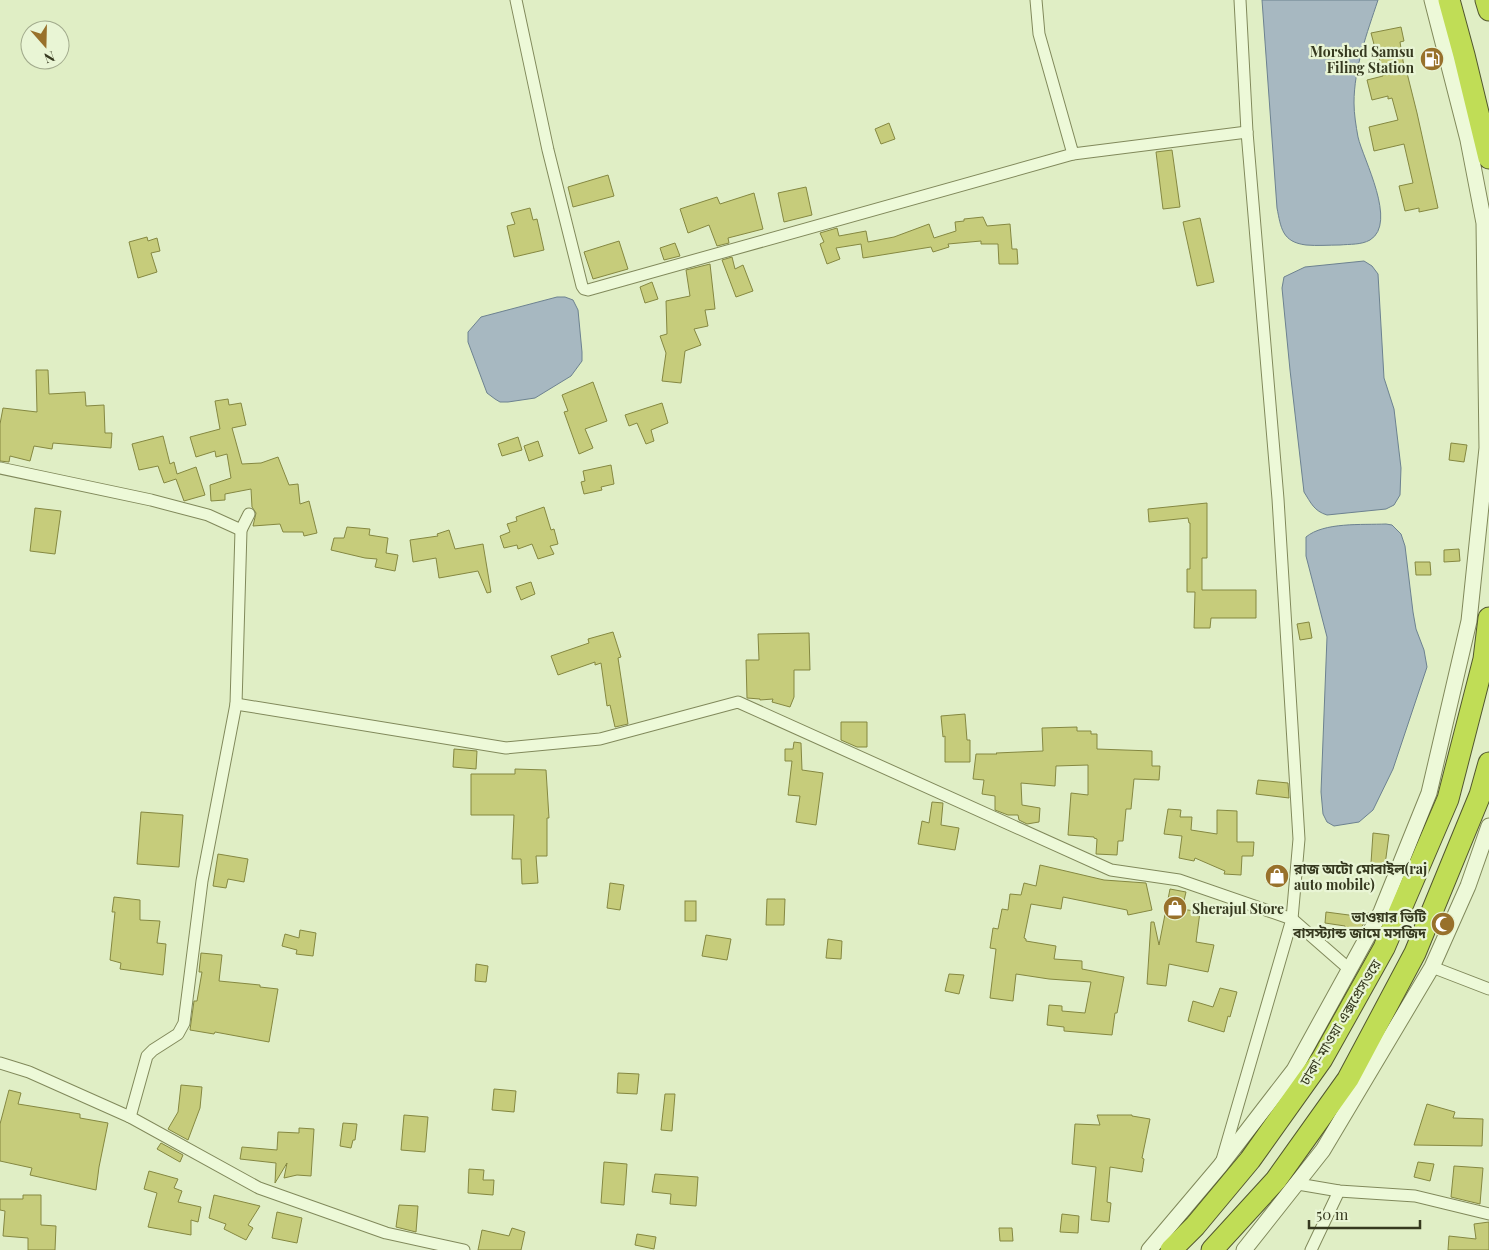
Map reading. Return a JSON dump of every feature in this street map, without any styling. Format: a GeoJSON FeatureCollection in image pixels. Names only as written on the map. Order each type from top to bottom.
{"type":"FeatureCollection","features":[{"type":"Feature","properties":{"kind":"highway"},"geometry":{"type":"LineString","coordinates":[[1449,0],[1489,158]]}},
{"type":"Feature","properties":{"kind":"highway"},"geometry":{"type":"LineString","coordinates":[[1486,0],[1489,10]]}},
{"type":"Feature","properties":{"kind":"highway","name":"ঢাকা-মাওয়া এক্সপ্রেসওয়ে"},"geometry":{"type":"LineString","coordinates":[[1171,1250],[1250,1160],[1322,1059],[1384,948],[1448,799],[1484,659],[1489,618]]}},
{"type":"Feature","properties":{"kind":"highway"},"geometry":{"type":"LineString","coordinates":[[1212,1250],[1276,1180],[1348,1079],[1415,953],[1480,795],[1489,763]]}},
{"type":"Feature","properties":{"kind":"street"},"geometry":{"type":"LineString","coordinates":[[516,0],[548,150],[584,290],[1073,154],[1247,132]]}},
{"type":"Feature","properties":{"kind":"street"},"geometry":{"type":"LineString","coordinates":[[1036,0],[1039,34],[1073,154]]}},
{"type":"Feature","properties":{"kind":"street"},"geometry":{"type":"LineString","coordinates":[[1220,1166],[1292,919],[1299,839],[1278,499],[1247,132],[1240,0]]}},
{"type":"Feature","properties":{"kind":"street"},"geometry":{"type":"LineString","coordinates":[[1149,1250],[1220,1166],[1294,1070],[1348,968],[1381,912],[1428,793],[1469,621],[1487,448],[1484,223],[1468,140],[1432,0]]}},
{"type":"Feature","properties":{"kind":"street"},"geometry":{"type":"LineString","coordinates":[[0,468],[151,500],[208,515],[242,530]]}},
{"type":"Feature","properties":{"kind":"street"},"geometry":{"type":"LineString","coordinates":[[130,1117],[147,1056],[178,1034],[184,1023],[202,881],[236,704],[242,530],[249,514]]}},
{"type":"Feature","properties":{"kind":"street"},"geometry":{"type":"LineString","coordinates":[[236,704],[506,748],[600,739],[738,702],[1111,870],[1179,880],[1292,919],[1348,968]]}},
{"type":"Feature","properties":{"kind":"street"},"geometry":{"type":"LineString","coordinates":[[1244,1250],[1324,1150],[1432,967],[1468,886],[1489,826]]}},
{"type":"Feature","properties":{"kind":"street"},"geometry":{"type":"LineString","coordinates":[[1432,967],[1489,989]]}},
{"type":"Feature","properties":{"kind":"street"},"geometry":{"type":"LineString","coordinates":[[0,1063],[30,1072],[130,1117],[258,1188],[386,1233],[464,1250]]}},
{"type":"Feature","properties":{"kind":"street"},"geometry":{"type":"LineString","coordinates":[[1298,1184],[1339,1191],[1415,1196],[1489,1214]]}},
{"type":"Feature","properties":{"kind":"street"},"geometry":{"type":"LineString","coordinates":[[1311,1250],[1339,1191]]}},
{"type":"Feature","properties":{"kind":"shaded area"},"geometry":{"type":"Polygon","coordinates":[[[1262,0],[1378,0],[1362,51],[1356,77],[1354,103],[1358,137],[1380,206],[1381,220],[1378,232],[1367,242],[1340,245],[1306,245],[1292,241],[1284,233],[1277,208],[1262,0]]]}},
{"type":"Feature","properties":{"kind":"shaded area"},"geometry":{"type":"Polygon","coordinates":[[[1364,261],[1372,266],[1378,274],[1384,378],[1394,409],[1401,468],[1400,495],[1394,505],[1386,509],[1327,515],[1316,509],[1304,492],[1282,288],[1284,277],[1305,267],[1364,261]]]}},
{"type":"Feature","properties":{"kind":"shaded area"},"geometry":{"type":"Polygon","coordinates":[[[557,297],[573,300],[578,310],[582,361],[571,376],[535,398],[500,402],[487,393],[468,342],[468,332],[481,317],[557,297]]]}},
{"type":"Feature","properties":{"kind":"shaded area"},"geometry":{"type":"Polygon","coordinates":[[[1392,525],[1401,534],[1405,546],[1416,629],[1424,650],[1427,667],[1393,769],[1373,810],[1359,822],[1334,826],[1327,822],[1323,814],[1321,792],[1327,637],[1306,556],[1306,537],[1314,532],[1333,527],[1392,525]]]}},
{"type":"Feature","properties":{"kind":"building"},"geometry":{"type":"Polygon","coordinates":[[[1401,27],[1404,41],[1400,42],[1405,73],[1407,73],[1417,113],[1438,208],[1419,212],[1419,208],[1405,211],[1399,186],[1413,183],[1404,144],[1374,151],[1369,127],[1398,120],[1392,98],[1388,99],[1388,96],[1372,100],[1367,80],[1383,76],[1377,47],[1375,48],[1371,33],[1401,27]]]}},
{"type":"Feature","properties":{"kind":"building"},"geometry":{"type":"Polygon","coordinates":[[[889,123],[895,139],[881,144],[875,129],[889,123]]]}},
{"type":"Feature","properties":{"kind":"building"},"geometry":{"type":"Polygon","coordinates":[[[1172,150],[1180,207],[1163,209],[1156,152],[1172,150]]]}},
{"type":"Feature","properties":{"kind":"building"},"geometry":{"type":"Polygon","coordinates":[[[608,175],[614,196],[573,207],[568,187],[608,175]]]}},
{"type":"Feature","properties":{"kind":"building"},"geometry":{"type":"Polygon","coordinates":[[[806,187],[812,215],[784,222],[778,193],[806,187]]]}},
{"type":"Feature","properties":{"kind":"building"},"geometry":{"type":"Polygon","coordinates":[[[754,193],[763,229],[728,238],[729,243],[717,246],[709,225],[688,233],[680,209],[717,197],[720,204],[754,193]]]}},
{"type":"Feature","properties":{"kind":"building"},"geometry":{"type":"Polygon","coordinates":[[[530,208],[533,220],[537,219],[544,250],[514,257],[507,226],[515,224],[511,213],[530,208]]]}},
{"type":"Feature","properties":{"kind":"building"},"geometry":{"type":"Polygon","coordinates":[[[983,217],[987,226],[1010,224],[1012,249],[1017,249],[1018,264],[999,264],[998,244],[981,244],[981,241],[948,244],[949,247],[933,252],[931,247],[863,258],[861,244],[836,248],[840,259],[827,264],[820,244],[824,242],[820,233],[837,228],[839,236],[866,231],[868,242],[894,237],[929,224],[934,238],[956,231],[955,222],[983,217]]]}},
{"type":"Feature","properties":{"kind":"building"},"geometry":{"type":"Polygon","coordinates":[[[1200,218],[1214,282],[1197,286],[1183,222],[1200,218]]]}},
{"type":"Feature","properties":{"kind":"building"},"geometry":{"type":"Polygon","coordinates":[[[147,237],[148,241],[157,238],[160,251],[151,253],[157,272],[138,278],[129,242],[147,237]]]}},
{"type":"Feature","properties":{"kind":"building"},"geometry":{"type":"Polygon","coordinates":[[[619,241],[628,269],[593,279],[584,252],[619,241]]]}},
{"type":"Feature","properties":{"kind":"building"},"geometry":{"type":"Polygon","coordinates":[[[675,243],[680,256],[664,260],[660,248],[675,243]]]}},
{"type":"Feature","properties":{"kind":"building"},"geometry":{"type":"Polygon","coordinates":[[[732,257],[735,269],[743,265],[753,291],[736,297],[722,260],[732,257]]]}},
{"type":"Feature","properties":{"kind":"building"},"geometry":{"type":"Polygon","coordinates":[[[710,264],[715,309],[705,310],[708,326],[694,329],[701,345],[685,351],[681,383],[662,381],[666,353],[660,336],[667,334],[666,301],[690,296],[686,270],[710,264]]]}},
{"type":"Feature","properties":{"kind":"building"},"geometry":{"type":"Polygon","coordinates":[[[652,282],[658,299],[645,303],[640,287],[652,282]]]}},
{"type":"Feature","properties":{"kind":"building"},"geometry":{"type":"Polygon","coordinates":[[[36,370],[48,370],[49,394],[85,392],[86,406],[104,405],[105,433],[112,433],[111,448],[53,443],[52,449],[34,446],[30,461],[10,456],[9,462],[0,461],[0,424],[3,408],[37,412],[36,370]]]}},
{"type":"Feature","properties":{"kind":"building"},"geometry":{"type":"Polygon","coordinates":[[[593,382],[607,421],[585,429],[593,448],[579,454],[564,412],[568,411],[562,395],[593,382]]]}},
{"type":"Feature","properties":{"kind":"building"},"geometry":{"type":"Polygon","coordinates":[[[228,399],[229,405],[241,403],[246,425],[232,428],[242,464],[261,463],[278,457],[289,485],[298,484],[300,504],[309,501],[317,533],[304,536],[303,532],[283,532],[280,524],[253,526],[256,513],[252,507],[251,489],[225,494],[225,500],[211,501],[210,485],[231,478],[227,454],[216,457],[215,451],[196,457],[190,437],[220,429],[215,401],[228,399]]]}},
{"type":"Feature","properties":{"kind":"building"},"geometry":{"type":"Polygon","coordinates":[[[662,403],[668,423],[651,430],[654,441],[646,444],[637,423],[629,426],[625,415],[662,403]]]}},
{"type":"Feature","properties":{"kind":"building"},"geometry":{"type":"Polygon","coordinates":[[[163,436],[170,464],[174,462],[177,474],[196,467],[205,495],[184,501],[176,479],[164,483],[158,466],[139,470],[132,444],[163,436]]]}},
{"type":"Feature","properties":{"kind":"building"},"geometry":{"type":"Polygon","coordinates":[[[518,437],[522,450],[502,456],[498,444],[518,437]]]}},
{"type":"Feature","properties":{"kind":"building"},"geometry":{"type":"Polygon","coordinates":[[[538,441],[543,456],[529,461],[524,446],[538,441]]]}},
{"type":"Feature","properties":{"kind":"building"},"geometry":{"type":"Polygon","coordinates":[[[1451,443],[1467,445],[1464,462],[1449,460],[1451,443]]]}},
{"type":"Feature","properties":{"kind":"building"},"geometry":{"type":"Polygon","coordinates":[[[611,465],[614,484],[601,487],[602,490],[584,494],[581,482],[585,481],[583,471],[611,465]]]}},
{"type":"Feature","properties":{"kind":"building"},"geometry":{"type":"Polygon","coordinates":[[[1207,503],[1207,558],[1202,558],[1202,590],[1256,590],[1256,618],[1211,618],[1210,628],[1194,628],[1195,592],[1187,592],[1187,569],[1190,569],[1190,523],[1188,518],[1149,522],[1148,509],[1207,503]]]}},
{"type":"Feature","properties":{"kind":"building"},"geometry":{"type":"Polygon","coordinates":[[[544,507],[551,530],[554,529],[558,544],[550,546],[554,554],[538,559],[532,544],[518,549],[517,545],[504,548],[500,536],[510,532],[507,524],[517,521],[516,517],[544,507]]]}},
{"type":"Feature","properties":{"kind":"building"},"geometry":{"type":"Polygon","coordinates":[[[35,508],[61,511],[55,554],[30,551],[35,508]]]}},
{"type":"Feature","properties":{"kind":"building"},"geometry":{"type":"Polygon","coordinates":[[[347,527],[370,529],[369,535],[388,538],[386,553],[398,555],[395,571],[375,567],[377,559],[331,550],[334,538],[344,538],[347,527]]]}},
{"type":"Feature","properties":{"kind":"building"},"geometry":{"type":"Polygon","coordinates":[[[449,530],[455,549],[483,544],[491,592],[487,593],[478,571],[439,578],[436,558],[413,562],[410,540],[438,536],[437,534],[449,530]]]}},
{"type":"Feature","properties":{"kind":"building"},"geometry":{"type":"Polygon","coordinates":[[[1459,549],[1460,561],[1444,562],[1444,550],[1459,549]]]}},
{"type":"Feature","properties":{"kind":"building"},"geometry":{"type":"Polygon","coordinates":[[[1415,562],[1430,562],[1431,575],[1416,575],[1415,562]]]}},
{"type":"Feature","properties":{"kind":"building"},"geometry":{"type":"Polygon","coordinates":[[[531,582],[535,594],[521,600],[516,587],[531,582]]]}},
{"type":"Feature","properties":{"kind":"building"},"geometry":{"type":"Polygon","coordinates":[[[1309,622],[1312,638],[1300,640],[1297,624],[1309,622]]]}},
{"type":"Feature","properties":{"kind":"building"},"geometry":{"type":"Polygon","coordinates":[[[613,632],[621,657],[618,658],[628,724],[615,727],[610,705],[607,706],[601,663],[595,665],[595,662],[558,675],[551,656],[589,643],[588,639],[613,632]]]}},
{"type":"Feature","properties":{"kind":"building"},"geometry":{"type":"Polygon","coordinates":[[[809,633],[810,670],[794,670],[794,697],[790,707],[772,702],[773,699],[747,698],[746,660],[759,660],[758,634],[809,633]]]}},
{"type":"Feature","properties":{"kind":"building"},"geometry":{"type":"Polygon","coordinates":[[[965,714],[967,740],[970,740],[970,762],[945,762],[945,736],[943,737],[941,716],[965,714]]]}},
{"type":"Feature","properties":{"kind":"building"},"geometry":{"type":"Polygon","coordinates":[[[841,722],[867,722],[867,747],[857,747],[841,740],[841,722]]]}},
{"type":"Feature","properties":{"kind":"building"},"geometry":{"type":"Polygon","coordinates":[[[1077,727],[1077,731],[1091,731],[1091,734],[1097,734],[1097,749],[1152,751],[1152,766],[1160,766],[1159,780],[1134,779],[1131,809],[1126,809],[1123,841],[1118,841],[1117,855],[1096,854],[1097,839],[1094,837],[1068,835],[1071,793],[1088,795],[1088,765],[1056,766],[1055,786],[1021,783],[1022,805],[1040,808],[1039,822],[1027,824],[1019,820],[1018,815],[1008,815],[995,810],[995,796],[982,794],[984,780],[973,779],[976,754],[1043,751],[1042,728],[1077,727]]]}},
{"type":"Feature","properties":{"kind":"building"},"geometry":{"type":"Polygon","coordinates":[[[794,742],[801,743],[802,770],[823,773],[816,825],[796,822],[800,796],[788,795],[792,761],[785,761],[785,749],[793,749],[794,742]]]}},
{"type":"Feature","properties":{"kind":"building"},"geometry":{"type":"Polygon","coordinates":[[[454,749],[477,751],[476,769],[453,767],[454,749]]]}},
{"type":"Feature","properties":{"kind":"building"},"geometry":{"type":"Polygon","coordinates":[[[515,769],[546,770],[549,818],[547,818],[547,856],[536,856],[538,883],[522,884],[521,859],[512,859],[514,815],[471,815],[471,774],[515,774],[515,769]]]}},
{"type":"Feature","properties":{"kind":"building"},"geometry":{"type":"Polygon","coordinates":[[[1258,780],[1288,783],[1289,798],[1256,794],[1258,780]]]}},
{"type":"Feature","properties":{"kind":"building"},"geometry":{"type":"Polygon","coordinates":[[[932,802],[943,803],[941,825],[959,828],[955,850],[918,844],[922,821],[929,823],[932,802]]]}},
{"type":"Feature","properties":{"kind":"building"},"geometry":{"type":"Polygon","coordinates":[[[1168,809],[1181,810],[1180,817],[1192,817],[1191,830],[1217,834],[1217,810],[1237,811],[1237,842],[1254,842],[1253,856],[1242,856],[1241,875],[1224,874],[1225,871],[1195,858],[1194,861],[1179,858],[1182,836],[1164,834],[1168,809]]]}},
{"type":"Feature","properties":{"kind":"building"},"geometry":{"type":"Polygon","coordinates":[[[141,812],[183,815],[179,867],[137,864],[141,812]]]}},
{"type":"Feature","properties":{"kind":"building"},"geometry":{"type":"Polygon","coordinates":[[[1373,833],[1389,835],[1385,865],[1371,863],[1373,833]]]}},
{"type":"Feature","properties":{"kind":"building"},"geometry":{"type":"Polygon","coordinates":[[[218,854],[248,859],[244,882],[228,879],[226,888],[213,886],[218,854]]]}},
{"type":"Feature","properties":{"kind":"building"},"geometry":{"type":"Polygon","coordinates":[[[1040,865],[1104,880],[1146,883],[1152,910],[1128,915],[1127,910],[1063,897],[1061,909],[1031,904],[1024,938],[1026,941],[1056,946],[1054,959],[1082,961],[1082,969],[1124,977],[1117,1013],[1115,1013],[1112,1035],[1064,1031],[1064,1027],[1047,1025],[1049,1005],[1062,1006],[1062,1011],[1085,1013],[1091,982],[1016,974],[1013,1001],[990,998],[996,949],[990,948],[993,928],[998,929],[1002,909],[1008,910],[1010,894],[1021,895],[1024,883],[1036,886],[1040,865]]]}},
{"type":"Feature","properties":{"kind":"building","name":"রাজ অটো মোবাইল(raj auto mobile)"},"geometry":{"type":"Polygon","coordinates":[[[1268,868],[1287,870],[1286,884],[1267,883],[1268,868]]]}},
{"type":"Feature","properties":{"kind":"building"},"geometry":{"type":"Polygon","coordinates":[[[610,883],[624,885],[620,910],[607,908],[610,883]]]}},
{"type":"Feature","properties":{"kind":"building"},"geometry":{"type":"Polygon","coordinates":[[[1170,889],[1186,892],[1182,909],[1200,912],[1196,942],[1214,945],[1208,972],[1169,964],[1166,986],[1147,984],[1151,922],[1154,922],[1159,945],[1170,889]]]}},
{"type":"Feature","properties":{"kind":"building"},"geometry":{"type":"Polygon","coordinates":[[[114,897],[140,900],[140,920],[160,921],[157,943],[166,944],[163,975],[120,969],[121,963],[110,960],[115,912],[112,912],[114,897]]]}},
{"type":"Feature","properties":{"kind":"building"},"geometry":{"type":"Polygon","coordinates":[[[767,899],[785,899],[784,925],[766,925],[767,899]]]}},
{"type":"Feature","properties":{"kind":"building"},"geometry":{"type":"Polygon","coordinates":[[[685,901],[696,901],[696,921],[685,921],[685,901]]]}},
{"type":"Feature","properties":{"kind":"building"},"geometry":{"type":"Polygon","coordinates":[[[1326,912],[1364,917],[1365,912],[1370,913],[1357,931],[1345,929],[1345,926],[1325,923],[1326,912]]]}},
{"type":"Feature","properties":{"kind":"building"},"geometry":{"type":"Polygon","coordinates":[[[300,930],[316,933],[313,956],[296,954],[297,950],[282,946],[285,934],[299,938],[300,930]]]}},
{"type":"Feature","properties":{"kind":"building"},"geometry":{"type":"Polygon","coordinates":[[[706,935],[731,939],[727,960],[702,956],[706,935]]]}},
{"type":"Feature","properties":{"kind":"building"},"geometry":{"type":"Polygon","coordinates":[[[828,939],[842,941],[841,959],[826,958],[828,939]]]}},
{"type":"Feature","properties":{"kind":"building"},"geometry":{"type":"Polygon","coordinates":[[[201,953],[222,955],[219,981],[260,985],[260,987],[278,989],[269,1042],[215,1032],[214,1034],[190,1030],[194,1001],[197,1001],[202,972],[199,972],[201,953]]]}},
{"type":"Feature","properties":{"kind":"building"},"geometry":{"type":"Polygon","coordinates":[[[476,964],[488,966],[486,982],[475,981],[476,964]]]}},
{"type":"Feature","properties":{"kind":"building"},"geometry":{"type":"Polygon","coordinates":[[[949,974],[964,975],[959,994],[945,991],[949,974]]]}},
{"type":"Feature","properties":{"kind":"building"},"geometry":{"type":"Polygon","coordinates":[[[1220,988],[1237,992],[1224,1032],[1188,1021],[1193,1001],[1213,1007],[1220,988]]]}},
{"type":"Feature","properties":{"kind":"building"},"geometry":{"type":"Polygon","coordinates":[[[618,1073],[639,1074],[637,1094],[617,1093],[618,1073]]]}},
{"type":"Feature","properties":{"kind":"building"},"geometry":{"type":"Polygon","coordinates":[[[181,1085],[202,1087],[200,1108],[188,1140],[168,1129],[178,1112],[181,1085]]]}},
{"type":"Feature","properties":{"kind":"building"},"geometry":{"type":"Polygon","coordinates":[[[494,1089],[516,1091],[514,1112],[492,1110],[494,1089]]]}},
{"type":"Feature","properties":{"kind":"building"},"geometry":{"type":"Polygon","coordinates":[[[9,1090],[21,1093],[18,1104],[80,1114],[80,1118],[108,1123],[96,1190],[30,1175],[32,1168],[0,1161],[0,1124],[9,1090]]]}},
{"type":"Feature","properties":{"kind":"building"},"geometry":{"type":"Polygon","coordinates":[[[665,1094],[675,1094],[672,1131],[661,1130],[665,1094]]]}},
{"type":"Feature","properties":{"kind":"building"},"geometry":{"type":"Polygon","coordinates":[[[1427,1104],[1455,1112],[1453,1118],[1483,1119],[1482,1146],[1414,1145],[1427,1104]]]}},
{"type":"Feature","properties":{"kind":"building"},"geometry":{"type":"Polygon","coordinates":[[[404,1115],[428,1117],[425,1152],[401,1150],[404,1115]]]}},
{"type":"Feature","properties":{"kind":"building"},"geometry":{"type":"Polygon","coordinates":[[[1097,1115],[1132,1115],[1150,1119],[1142,1158],[1144,1159],[1142,1172],[1110,1167],[1107,1202],[1111,1203],[1109,1222],[1091,1220],[1096,1167],[1072,1164],[1075,1124],[1100,1125],[1097,1115]]]}},
{"type":"Feature","properties":{"kind":"building"},"geometry":{"type":"Polygon","coordinates":[[[343,1123],[357,1124],[355,1140],[353,1140],[351,1148],[340,1146],[343,1123]]]}},
{"type":"Feature","properties":{"kind":"building"},"geometry":{"type":"Polygon","coordinates":[[[299,1128],[314,1129],[311,1176],[297,1175],[284,1178],[287,1163],[275,1183],[276,1163],[240,1159],[242,1147],[277,1150],[278,1132],[299,1133],[299,1128]]]}},
{"type":"Feature","properties":{"kind":"building"},"geometry":{"type":"Polygon","coordinates":[[[161,1143],[183,1155],[180,1162],[157,1149],[161,1143]]]}},
{"type":"Feature","properties":{"kind":"building"},"geometry":{"type":"Polygon","coordinates":[[[604,1162],[627,1164],[624,1205],[601,1203],[604,1162]]]}},
{"type":"Feature","properties":{"kind":"building"},"geometry":{"type":"Polygon","coordinates":[[[1418,1162],[1434,1164],[1430,1181],[1414,1177],[1418,1162]]]}},
{"type":"Feature","properties":{"kind":"building"},"geometry":{"type":"Polygon","coordinates":[[[1454,1166],[1483,1168],[1480,1204],[1451,1197],[1454,1166]]]}},
{"type":"Feature","properties":{"kind":"building"},"geometry":{"type":"Polygon","coordinates":[[[469,1169],[484,1170],[483,1180],[494,1180],[493,1195],[468,1193],[469,1169]]]}},
{"type":"Feature","properties":{"kind":"building"},"geometry":{"type":"Polygon","coordinates":[[[149,1171],[178,1179],[174,1188],[182,1191],[178,1202],[201,1207],[198,1222],[191,1220],[191,1235],[148,1227],[157,1193],[144,1189],[149,1171]]]}},
{"type":"Feature","properties":{"kind":"building"},"geometry":{"type":"Polygon","coordinates":[[[655,1174],[698,1177],[696,1206],[670,1204],[671,1194],[652,1192],[655,1174]]]}},
{"type":"Feature","properties":{"kind":"building"},"geometry":{"type":"Polygon","coordinates":[[[23,1195],[41,1195],[41,1225],[56,1226],[55,1250],[28,1250],[28,1238],[3,1236],[5,1211],[0,1210],[0,1199],[23,1199],[23,1195]]]}},
{"type":"Feature","properties":{"kind":"building"},"geometry":{"type":"Polygon","coordinates":[[[214,1195],[260,1206],[248,1225],[253,1228],[246,1240],[224,1229],[226,1224],[209,1218],[214,1195]]]}},
{"type":"Feature","properties":{"kind":"building"},"geometry":{"type":"Polygon","coordinates":[[[399,1205],[418,1206],[416,1232],[396,1227],[399,1205]]]}},
{"type":"Feature","properties":{"kind":"building"},"geometry":{"type":"Polygon","coordinates":[[[277,1212],[302,1218],[297,1243],[272,1238],[277,1212]]]}},
{"type":"Feature","properties":{"kind":"building"},"geometry":{"type":"Polygon","coordinates":[[[1062,1214],[1079,1216],[1078,1233],[1060,1232],[1062,1214]]]}},
{"type":"Feature","properties":{"kind":"building"},"geometry":{"type":"Polygon","coordinates":[[[1489,1222],[1489,1250],[1448,1250],[1449,1236],[1476,1239],[1474,1224],[1489,1222]]]}},
{"type":"Feature","properties":{"kind":"building"},"geometry":{"type":"Polygon","coordinates":[[[512,1228],[525,1232],[521,1250],[478,1250],[482,1230],[509,1236],[512,1228]]]}},
{"type":"Feature","properties":{"kind":"building"},"geometry":{"type":"Polygon","coordinates":[[[999,1228],[1012,1228],[1013,1241],[1000,1241],[999,1228]]]}},
{"type":"Feature","properties":{"kind":"building"},"geometry":{"type":"Polygon","coordinates":[[[637,1234],[656,1237],[654,1249],[635,1245],[637,1234]]]}},
{"type":"Feature","properties":{"kind":"place","name":"Morshed Samsu Filing Station"},"geometry":{"type":"Point","coordinates":[1432,59]}},
{"type":"Feature","properties":{"kind":"place","name":"রাজ অটো মোবাইল(raj auto mobile)"},"geometry":{"type":"Point","coordinates":[1277,876]}},
{"type":"Feature","properties":{"kind":"place","name":"Sherajul Store"},"geometry":{"type":"Point","coordinates":[1175,908]}},
{"type":"Feature","properties":{"kind":"place","name":"ভাওয়ার ভিটি বাসস্ট্যান্ড জামে মসজিদ"},"geometry":{"type":"Point","coordinates":[1443,924]}}]}
